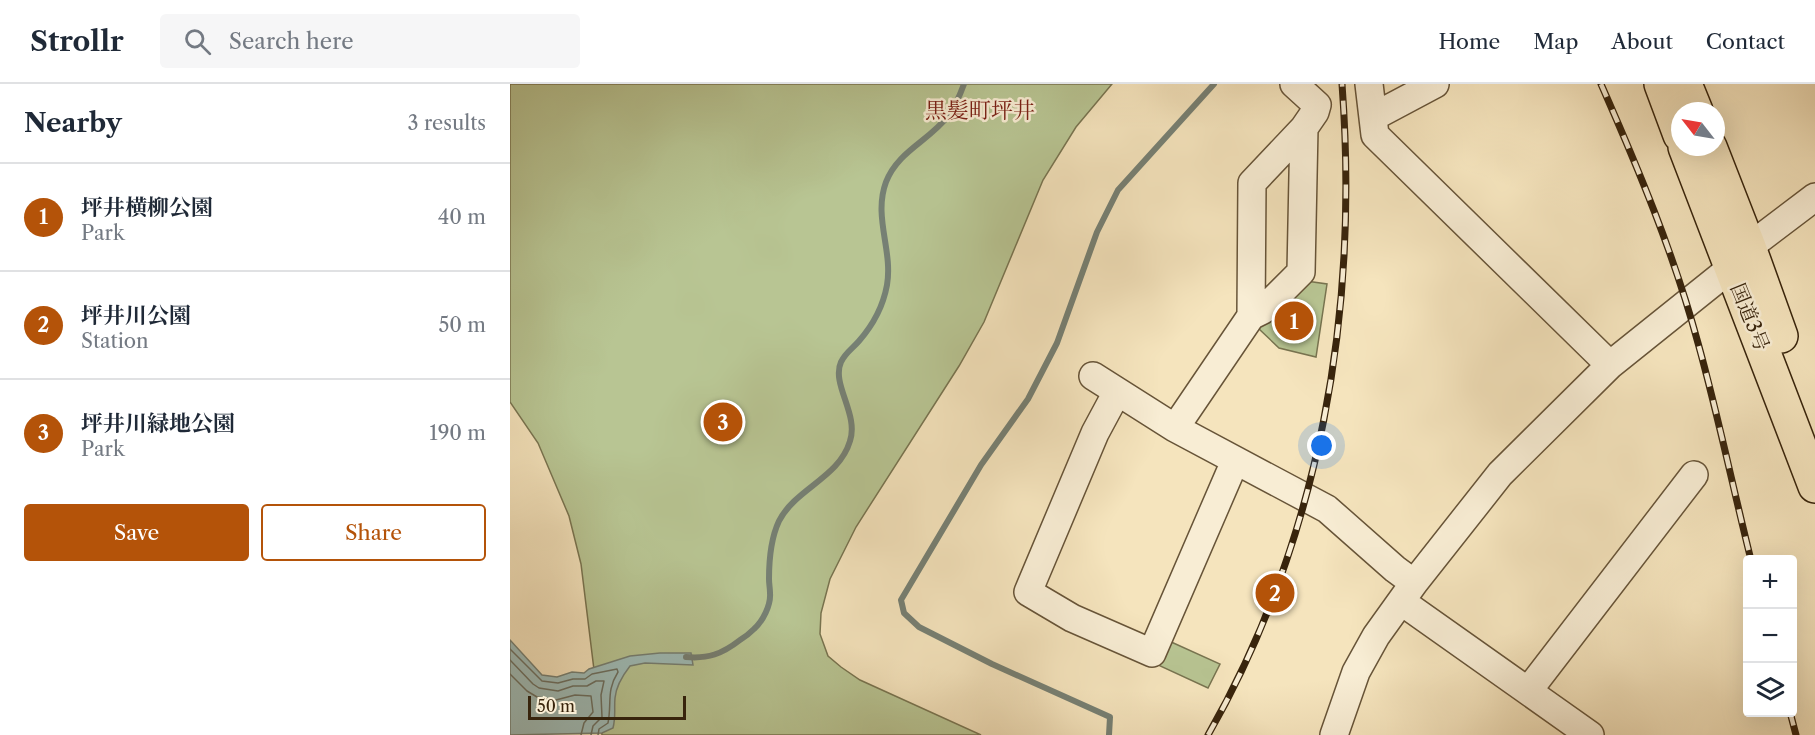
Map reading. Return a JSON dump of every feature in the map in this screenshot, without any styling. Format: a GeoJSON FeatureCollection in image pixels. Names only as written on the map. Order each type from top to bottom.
{"type":"FeatureCollection","features":[{"type":"Feature","properties":{"kind":"highway"},"geometry":{"type":"LineString","coordinates":[[1660,84],[1671,112]]}},
{"type":"Feature","properties":{"kind":"highway"},"geometry":{"type":"LineString","coordinates":[[1685,84],[1692,102]]}},
{"type":"Feature","properties":{"kind":"highway","name":"国道3号"},"geometry":{"type":"LineString","coordinates":[[1690,156],[1740,257],[1815,428]]}},
{"type":"Feature","properties":{"kind":"highway","name":"国道3号"},"geometry":{"type":"LineString","coordinates":[[1712,156],[1740,257],[1815,486]]}},
{"type":"Feature","properties":{"kind":"street"},"geometry":{"type":"LineString","coordinates":[[1251,316],[1252,183],[1316,112],[1317,105],[1294,84]]}},
{"type":"Feature","properties":{"kind":"street"},"geometry":{"type":"LineString","coordinates":[[1369,84],[1375,135],[1610,365]]}},
{"type":"Feature","properties":{"kind":"street"},"geometry":{"type":"LineString","coordinates":[[1373,117],[1435,84]]}},
{"type":"Feature","properties":{"kind":"street"},"geometry":{"type":"LineString","coordinates":[[1174,428],[1251,316],[1263,310],[1301,272],[1304,128]]}},
{"type":"Feature","properties":{"kind":"street"},"geometry":{"type":"LineString","coordinates":[[1334,735],[1356,672],[1376,636],[1500,474],[1610,365],[1740,257],[1813,204]]}},
{"type":"Feature","properties":{"kind":"street"},"geometry":{"type":"LineString","coordinates":[[1093,376],[1174,428],[1327,509],[1389,564],[1408,593],[1528,691],[1590,735]]}},
{"type":"Feature","properties":{"kind":"street"},"geometry":{"type":"LineString","coordinates":[[1117,392],[1095,433],[1028,592],[1072,618],[1152,653],[1235,461]]}},
{"type":"Feature","properties":{"kind":"street"},"geometry":{"type":"LineString","coordinates":[[1528,691],[1694,475]]}},
{"type":"Feature","properties":{"kind":"green space"},"geometry":{"type":"Polygon","coordinates":[[[510,84],[1112,84],[1076,127],[1043,180],[984,322],[959,366],[856,527],[830,579],[821,613],[820,634],[828,656],[841,667],[860,680],[981,735],[602,735],[581,564],[569,516],[538,443],[510,402],[510,84]]]}},
{"type":"Feature","properties":{"kind":"green space"},"geometry":{"type":"Polygon","coordinates":[[[1306,281],[1327,284],[1316,357],[1279,348],[1258,328],[1306,281]]]}},
{"type":"Feature","properties":{"kind":"green space"},"geometry":{"type":"Polygon","coordinates":[[[1169,641],[1220,664],[1208,688],[1158,665],[1169,641]]]}},
{"type":"Feature","properties":{"kind":"water"},"geometry":{"type":"Polygon","coordinates":[[[510,640],[542,675],[557,677],[572,672],[584,673],[589,669],[630,656],[660,653],[691,653],[693,665],[645,663],[630,666],[617,689],[613,728],[602,733],[510,735],[510,640]]]}},
{"type":"Feature","properties":{"kind":"waterway"},"geometry":{"type":"LineString","coordinates":[[686,657],[701,657],[721,652],[747,635],[760,622],[770,598],[770,557],[779,521],[786,510],[827,474],[844,454],[852,431],[839,380],[839,371],[845,356],[873,322],[887,285],[888,259],[882,221],[886,182],[898,162],[948,116],[964,84]]}},
{"type":"Feature","properties":{"kind":"waterway"},"geometry":{"type":"LineString","coordinates":[[1109,735],[1110,717],[992,664],[919,627],[904,613],[901,600],[981,465],[1028,399],[1057,343],[1097,232],[1118,190],[1214,84]]}},
{"type":"Feature","properties":{"kind":"railway"},"geometry":{"type":"LineString","coordinates":[[1208,735],[1247,659],[1279,582],[1305,502],[1324,420],[1337,337],[1344,253],[1346,169],[1342,84]]}},
{"type":"Feature","properties":{"kind":"railway"},"geometry":{"type":"LineString","coordinates":[[1601,84],[1678,277],[1712,397],[1750,555]]}},
{"type":"Feature","properties":{"kind":"railway"},"geometry":{"type":"LineString","coordinates":[[1791,717],[1796,735]]}},
{"type":"Feature","properties":{"kind":"place","name":"坪井横柳公園"},"geometry":{"type":"Point","coordinates":[1294,321]}},
{"type":"Feature","properties":{"kind":"place","name":"坪井川緑地公園"},"geometry":{"type":"Point","coordinates":[723,422]}},
{"type":"Feature","properties":{"kind":"place","name":"坪井川公園"},"geometry":{"type":"Point","coordinates":[1275,593]}},
{"type":"Feature","properties":{"kind":"district","name":"黒髪町坪井"},"geometry":{"type":"Point","coordinates":[980,110]}}]}
